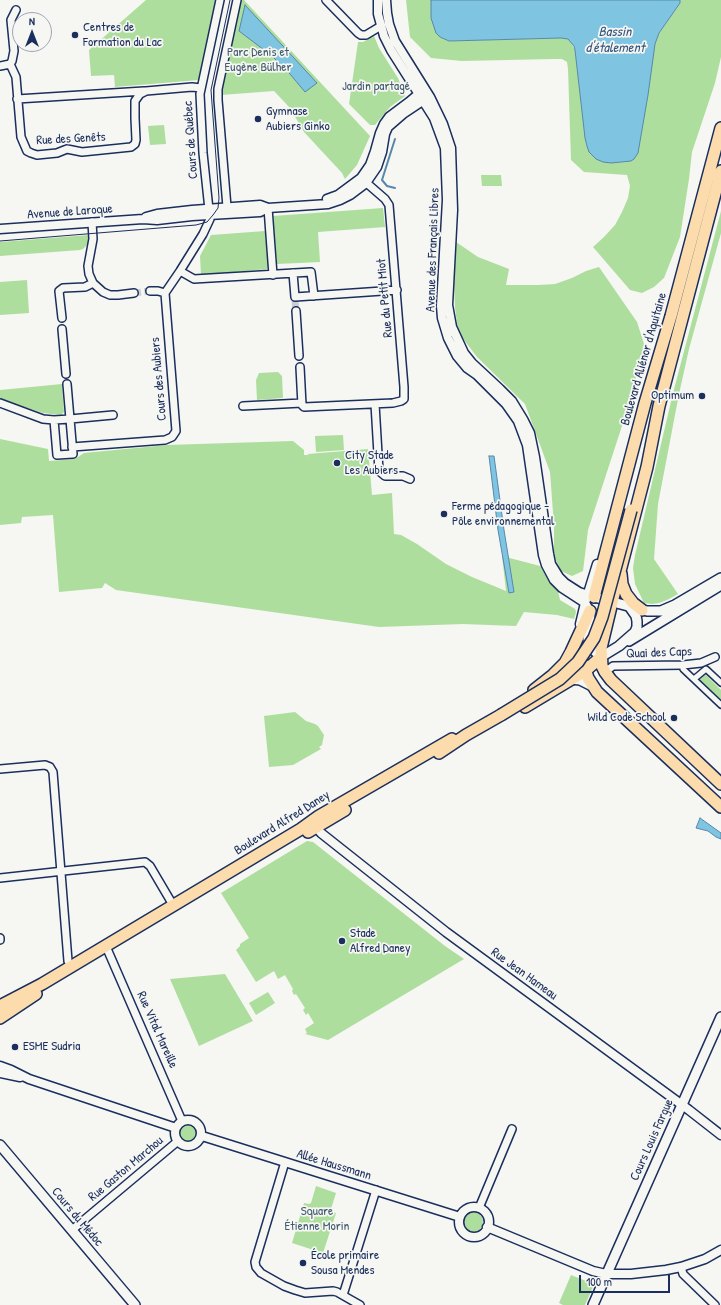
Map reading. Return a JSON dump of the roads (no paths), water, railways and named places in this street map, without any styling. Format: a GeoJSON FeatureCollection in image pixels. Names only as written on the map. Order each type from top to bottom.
{"type":"FeatureCollection","features":[{"type":"Feature","properties":{"kind":"main road","name":"Boulevard Aliénor d'Aquitaine"},"geometry":{"type":"LineString","coordinates":[[589,602],[618,507],[645,403],[671,316],[721,128]]}},
{"type":"Feature","properties":{"kind":"main road","name":"Boulevard Aliénor d'Aquitaine"},"geometry":{"type":"LineString","coordinates":[[605,672],[602,666],[601,657],[602,640],[647,467],[656,421],[721,172]]}},
{"type":"Feature","properties":{"kind":"main road"},"geometry":{"type":"LineString","coordinates":[[439,753],[466,735],[502,715],[560,679],[578,662],[586,650],[599,628],[656,421]]}},
{"type":"Feature","properties":{"kind":"main road"},"geometry":{"type":"LineString","coordinates":[[620,572],[622,584],[626,594],[632,603],[642,610]]}},
{"type":"Feature","properties":{"kind":"main road"},"geometry":{"type":"LineString","coordinates":[[589,602],[612,602],[654,612],[668,608],[721,578]]}},
{"type":"Feature","properties":{"kind":"main road"},"geometry":{"type":"LineString","coordinates":[[589,602],[589,644],[601,657],[645,632],[721,585]]}},
{"type":"Feature","properties":{"kind":"main road"},"geometry":{"type":"LineString","coordinates":[[589,602],[582,648],[585,671],[595,689],[721,807]]}},
{"type":"Feature","properties":{"kind":"main road","name":"Boulevard Alfred Daney"},"geometry":{"type":"LineString","coordinates":[[0,1006],[42,984],[305,826],[319,816],[538,687],[559,670],[570,654],[578,636],[589,602]]}},
{"type":"Feature","properties":{"kind":"main road"},"geometry":{"type":"LineString","coordinates":[[619,646],[635,632],[637,627],[636,616],[629,606]]}},
{"type":"Feature","properties":{"kind":"main road","name":"Boulevard Alfred Daney"},"geometry":{"type":"LineString","coordinates":[[0,1018],[34,995],[108,950],[439,753],[474,735],[567,682],[585,671],[601,657]]}},
{"type":"Feature","properties":{"kind":"main road"},"geometry":{"type":"LineString","coordinates":[[605,672],[611,680],[721,784]]}},
{"type":"Feature","properties":{"kind":"main road","name":"Cours Louis Fargue"},"geometry":{"type":"LineString","coordinates":[[593,1305],[721,1017]]}},
{"type":"Feature","properties":{"kind":"main road","name":"Cours du Médoc"},"geometry":{"type":"LineString","coordinates":[[0,1145],[135,1305]]}},
{"type":"Feature","properties":{"kind":"street","name":"Cours de Québec"},"geometry":{"type":"LineString","coordinates":[[209,212],[200,99],[220,0]]}},
{"type":"Feature","properties":{"kind":"street"},"geometry":{"type":"LineString","coordinates":[[221,215],[226,211],[227,207],[218,89],[237,0]]}},
{"type":"Feature","properties":{"kind":"street"},"geometry":{"type":"LineString","coordinates":[[326,0],[361,35],[366,35],[381,26]]}},
{"type":"Feature","properties":{"kind":"street","name":"Avenue des Français Libres"},"geometry":{"type":"LineString","coordinates":[[378,0],[378,14],[381,26],[391,50],[422,91]]}},
{"type":"Feature","properties":{"kind":"street","name":"Avenue des Français Libres"},"geometry":{"type":"LineString","coordinates":[[386,0],[389,24],[395,41],[422,91],[443,124],[451,148],[453,210],[448,305],[452,327],[464,353],[472,363],[512,401],[530,433],[551,564],[559,577],[589,602]]}},
{"type":"Feature","properties":{"kind":"street"},"geometry":{"type":"LineString","coordinates":[[0,66],[10,64],[12,61],[14,51],[11,20],[16,10]]}},
{"type":"Feature","properties":{"kind":"street","name":"Rue des Genêts"},"geometry":{"type":"LineString","coordinates":[[10,64],[16,77],[21,138],[27,150],[31,153],[55,154],[67,149],[82,152],[131,147],[135,144],[136,140],[134,118],[135,101],[140,94],[146,91]]}},
{"type":"Feature","properties":{"kind":"street"},"geometry":{"type":"LineString","coordinates":[[17,99],[201,88]]}},
{"type":"Feature","properties":{"kind":"street","name":"Avenue de Laroque"},"geometry":{"type":"LineString","coordinates":[[209,212],[221,215],[260,212],[268,208],[328,204],[340,200],[359,189],[366,171],[373,159],[380,133],[389,117],[422,91]]}},
{"type":"Feature","properties":{"kind":"street","name":"Avenue de Laroque"},"geometry":{"type":"LineString","coordinates":[[363,180],[377,167],[388,127],[403,114],[427,99]]}},
{"type":"Feature","properties":{"kind":"street","name":"Rue du Petit Miot"},"geometry":{"type":"LineString","coordinates":[[302,402],[304,407],[307,408],[376,404],[397,402],[404,399],[405,395],[389,205],[385,199],[363,180]]}},
{"type":"Feature","properties":{"kind":"street","name":"Avenue de Laroque"},"geometry":{"type":"LineString","coordinates":[[0,229],[142,219],[157,214],[209,212],[227,207],[260,205],[268,208]]}},
{"type":"Feature","properties":{"kind":"street"},"geometry":{"type":"LineString","coordinates":[[268,208],[273,274]]}},
{"type":"Feature","properties":{"kind":"street"},"geometry":{"type":"LineString","coordinates":[[150,291],[165,293],[206,229],[209,212]]}},
{"type":"Feature","properties":{"kind":"street"},"geometry":{"type":"LineString","coordinates":[[92,222],[93,239],[88,266],[89,274],[93,283],[103,292],[110,295],[134,293]]}},
{"type":"Feature","properties":{"kind":"street"},"geometry":{"type":"LineString","coordinates":[[180,271],[194,280],[311,272],[314,296]]}},
{"type":"Feature","properties":{"kind":"street"},"geometry":{"type":"LineString","coordinates":[[293,273],[295,299],[314,296],[396,290]]}},
{"type":"Feature","properties":{"kind":"street"},"geometry":{"type":"LineString","coordinates":[[62,318],[59,291],[63,288],[85,287],[93,283]]}},
{"type":"Feature","properties":{"kind":"street","name":"Cours des Aubiers"},"geometry":{"type":"LineString","coordinates":[[72,447],[165,440],[172,437],[176,431],[165,293]]}},
{"type":"Feature","properties":{"kind":"street"},"geometry":{"type":"LineString","coordinates":[[296,311],[299,356]]}},
{"type":"Feature","properties":{"kind":"street"},"geometry":{"type":"LineString","coordinates":[[62,328],[66,374]]}},
{"type":"Feature","properties":{"kind":"street"},"geometry":{"type":"LineString","coordinates":[[243,406],[302,402],[300,367]]}},
{"type":"Feature","properties":{"kind":"street"},"geometry":{"type":"LineString","coordinates":[[54,420],[57,455],[73,454],[67,384]]}},
{"type":"Feature","properties":{"kind":"street"},"geometry":{"type":"LineString","coordinates":[[0,403],[43,419],[54,420],[113,415]]}},
{"type":"Feature","properties":{"kind":"street"},"geometry":{"type":"LineString","coordinates":[[376,404],[379,471],[385,476],[403,476],[410,479]]}},
{"type":"Feature","properties":{"kind":"street","name":"Quai des Caps"},"geometry":{"type":"LineString","coordinates":[[605,672],[613,666],[683,665],[701,663],[715,656]]}},
{"type":"Feature","properties":{"kind":"street"},"geometry":{"type":"LineString","coordinates":[[683,665],[683,669],[721,705]]}},
{"type":"Feature","properties":{"kind":"street"},"geometry":{"type":"LineString","coordinates":[[694,679],[706,669],[721,683]]}},
{"type":"Feature","properties":{"kind":"street"},"geometry":{"type":"LineString","coordinates":[[567,682],[580,681],[595,689]]}},
{"type":"Feature","properties":{"kind":"street"},"geometry":{"type":"LineString","coordinates":[[0,769],[45,765],[50,767],[53,772],[68,961],[71,966]]}},
{"type":"Feature","properties":{"kind":"street"},"geometry":{"type":"LineString","coordinates":[[305,826],[316,827],[320,820],[375,784]]}},
{"type":"Feature","properties":{"kind":"street","name":"Rue Jean Hameau"},"geometry":{"type":"LineString","coordinates":[[316,827],[321,833],[446,932],[721,1135]]}},
{"type":"Feature","properties":{"kind":"street"},"geometry":{"type":"LineString","coordinates":[[0,878],[145,862],[150,866],[173,905]]}},
{"type":"Feature","properties":{"kind":"street","name":"Rue Vital Mareille"},"geometry":{"type":"LineString","coordinates":[[108,950],[182,1121]]}},
{"type":"Feature","properties":{"kind":"street"},"geometry":{"type":"LineString","coordinates":[[0,1066],[29,1079]]}},
{"type":"Feature","properties":{"kind":"street"},"geometry":{"type":"LineString","coordinates":[[0,1073],[29,1079],[176,1128]]}},
{"type":"Feature","properties":{"kind":"street"},"geometry":{"type":"LineString","coordinates":[[191,1119],[198,1123],[202,1131],[202,1136],[199,1141],[192,1146],[184,1146],[178,1141],[175,1133],[176,1128],[182,1121],[191,1119]]}},
{"type":"Feature","properties":{"kind":"street"},"geometry":{"type":"LineString","coordinates":[[479,1208],[512,1129]]}},
{"type":"Feature","properties":{"kind":"street","name":"Allée Haussmann"},"geometry":{"type":"LineString","coordinates":[[202,1136],[460,1217]]}},
{"type":"Feature","properties":{"kind":"street","name":"Rue Gaston Marchou"},"geometry":{"type":"LineString","coordinates":[[72,1230],[178,1141]]}},
{"type":"Feature","properties":{"kind":"street"},"geometry":{"type":"LineString","coordinates":[[285,1162],[255,1262],[256,1267],[262,1273],[284,1286],[305,1293],[333,1291],[360,1305]]}},
{"type":"Feature","properties":{"kind":"street"},"geometry":{"type":"LineString","coordinates":[[343,1295],[376,1190]]}},
{"type":"Feature","properties":{"kind":"street"},"geometry":{"type":"LineString","coordinates":[[470,1207],[479,1208],[488,1218],[487,1227],[485,1231],[477,1236],[468,1235],[459,1225],[460,1217],[465,1209],[470,1207]]}},
{"type":"Feature","properties":{"kind":"street"},"geometry":{"type":"LineString","coordinates":[[487,1227],[593,1271],[606,1274],[651,1273],[681,1267],[705,1259],[721,1250]]}},
{"type":"Feature","properties":{"kind":"street"},"geometry":{"type":"LineString","coordinates":[[681,1267],[683,1274],[715,1305]]}},
{"type":"Feature","properties":{"kind":"water","name":"Bassin d'étalement"},"geometry":{"type":"Polygon","coordinates":[[[431,0],[680,0],[680,3],[659,33],[655,44],[638,153],[634,159],[631,161],[611,163],[603,162],[596,159],[589,152],[585,138],[575,50],[574,46],[568,39],[449,41],[440,37],[436,33],[431,18],[431,0]]]}},
{"type":"Feature","properties":{"kind":"water"},"geometry":{"type":"Polygon","coordinates":[[[245,5],[317,83],[305,92],[272,56],[239,31],[245,5]]]}},
{"type":"Feature","properties":{"kind":"water"},"geometry":{"type":"Polygon","coordinates":[[[489,456],[494,456],[514,592],[509,593],[498,530],[489,456]]]}},
{"type":"Feature","properties":{"kind":"water"},"geometry":{"type":"Polygon","coordinates":[[[700,818],[721,833],[721,839],[708,831],[696,828],[700,818]]]}},
{"type":"Feature","properties":{"kind":"waterway"},"geometry":{"type":"LineString","coordinates":[[395,139],[382,180],[387,186],[395,188]]}},
{"type":"Feature","properties":{"kind":"tunnel"},"geometry":{"type":"LineString","coordinates":[[134,293],[150,291]]}},
{"type":"Feature","properties":{"kind":"tunnel"},"geometry":{"type":"LineString","coordinates":[[295,301],[296,311]]}},
{"type":"Feature","properties":{"kind":"tram line"},"geometry":{"type":"LineString","coordinates":[[0,241],[196,225],[207,222],[218,208],[219,198],[211,90],[230,0]]}},
{"type":"Feature","properties":{"kind":"place","name":"Centres de Formation du Lac"},"geometry":{"type":"Point","coordinates":[75,35]}},
{"type":"Feature","properties":{"kind":"place","name":"Gymnase Aubiers Ginko"},"geometry":{"type":"Point","coordinates":[258,119]}},
{"type":"Feature","properties":{"kind":"place","name":"Optimum"},"geometry":{"type":"Point","coordinates":[702,396]}},
{"type":"Feature","properties":{"kind":"place","name":"City Stade Les Aubiers"},"geometry":{"type":"Point","coordinates":[337,463]}},
{"type":"Feature","properties":{"kind":"place","name":"Ferme pédagogique - Pôle environnemental"},"geometry":{"type":"Point","coordinates":[444,514]}},
{"type":"Feature","properties":{"kind":"place","name":"Wild Code School"},"geometry":{"type":"Point","coordinates":[674,718]}},
{"type":"Feature","properties":{"kind":"place","name":"Stade Alfred Daney"},"geometry":{"type":"Point","coordinates":[342,941]}},
{"type":"Feature","properties":{"kind":"place","name":"ESME Sudria"},"geometry":{"type":"Point","coordinates":[15,1047]}},
{"type":"Feature","properties":{"kind":"place","name":"École primaire Sousa Mendes"},"geometry":{"type":"Point","coordinates":[303,1263]}},
{"type":"Feature","properties":{"kind":"park label","name":"Parc Denis et Eugène Bülher"},"geometry":{"type":"Point","coordinates":[258,60]}},
{"type":"Feature","properties":{"kind":"park label","name":"Jardin partagé"},"geometry":{"type":"Point","coordinates":[376,87]}},
{"type":"Feature","properties":{"kind":"park label","name":"Square Étienne Morin"},"geometry":{"type":"Point","coordinates":[317,1220]}}]}
